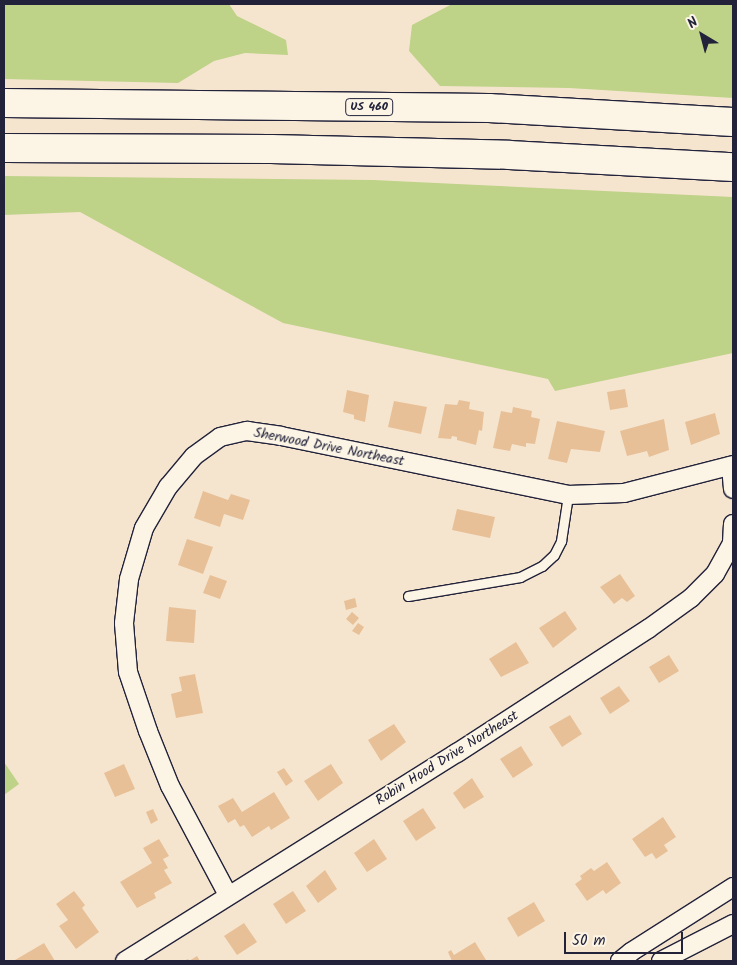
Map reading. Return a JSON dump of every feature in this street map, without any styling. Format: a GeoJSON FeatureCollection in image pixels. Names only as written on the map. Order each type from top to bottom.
{"type":"FeatureCollection","features":[{"type":"Feature","properties":{"kind":"highway","name":"US 460"},"geometry":{"type":"LineString","coordinates":[[4,103],[489,108],[733,122]]}},
{"type":"Feature","properties":{"kind":"highway"},"geometry":{"type":"LineString","coordinates":[[4,148],[272,149],[509,155],[733,167]]}},
{"type":"Feature","properties":{"kind":"street","name":"Sherwood Drive Northeast"},"geometry":{"type":"LineString","coordinates":[[228,895],[170,786],[148,731],[128,672],[124,623],[129,579],[144,528],[168,487],[194,456],[220,437],[247,431],[281,436],[568,495],[624,493],[732,466]]}},
{"type":"Feature","properties":{"kind":"street"},"geometry":{"type":"LineString","coordinates":[[732,466],[733,489]]}},
{"type":"Feature","properties":{"kind":"street","name":"Robin Hood Drive Northeast"},"geometry":{"type":"LineString","coordinates":[[125,961],[457,753],[669,614],[690,598],[715,574],[732,543],[733,524]]}},
{"type":"Feature","properties":{"kind":"street"},"geometry":{"type":"LineString","coordinates":[[620,961],[631,952],[733,887]]}},
{"type":"Feature","properties":{"kind":"street"},"geometry":{"type":"LineString","coordinates":[[661,961],[733,924]]}},
{"type":"Feature","properties":{"kind":"lane"},"geometry":{"type":"LineString","coordinates":[[408,596],[520,577],[542,566],[554,555],[561,541],[568,495]]}},
{"type":"Feature","properties":{"kind":"green space"},"geometry":{"type":"Polygon","coordinates":[[[4,4],[229,4],[237,16],[286,40],[288,55],[245,53],[214,61],[178,83],[4,79],[4,4]]]}},
{"type":"Feature","properties":{"kind":"green space"},"geometry":{"type":"Polygon","coordinates":[[[452,4],[733,4],[733,98],[569,88],[440,86],[409,51],[412,25],[452,4]]]}},
{"type":"Feature","properties":{"kind":"green space"},"geometry":{"type":"Polygon","coordinates":[[[4,176],[373,180],[733,197],[733,353],[555,391],[548,379],[283,323],[80,212],[4,215],[4,176]]]}},
{"type":"Feature","properties":{"kind":"green space"},"geometry":{"type":"Polygon","coordinates":[[[4,762],[19,784],[4,795],[4,762]]]}},
{"type":"Feature","properties":{"kind":"building"},"geometry":{"type":"Polygon","coordinates":[[[625,389],[628,407],[610,410],[607,392],[625,389]]]}},
{"type":"Feature","properties":{"kind":"building"},"geometry":{"type":"Polygon","coordinates":[[[347,390],[369,395],[365,422],[354,419],[354,415],[343,412],[347,390]]]}},
{"type":"Feature","properties":{"kind":"building"},"geometry":{"type":"Polygon","coordinates":[[[459,400],[470,402],[469,409],[484,412],[482,431],[479,430],[476,445],[457,440],[457,437],[452,436],[451,439],[438,438],[445,404],[457,405],[459,400]]]}},
{"type":"Feature","properties":{"kind":"building"},"geometry":{"type":"Polygon","coordinates":[[[394,401],[427,407],[421,434],[388,427],[394,401]]]}},
{"type":"Feature","properties":{"kind":"building"},"geometry":{"type":"Polygon","coordinates":[[[513,407],[532,411],[531,417],[540,419],[535,444],[526,443],[526,447],[512,444],[510,451],[493,448],[501,411],[512,413],[513,407]]]}},
{"type":"Feature","properties":{"kind":"building"},"geometry":{"type":"Polygon","coordinates":[[[715,413],[720,434],[691,445],[685,422],[715,413]]]}},
{"type":"Feature","properties":{"kind":"building"},"geometry":{"type":"Polygon","coordinates":[[[664,419],[669,450],[649,457],[647,451],[627,456],[620,431],[664,419]]]}},
{"type":"Feature","properties":{"kind":"building"},"geometry":{"type":"Polygon","coordinates":[[[557,421],[605,431],[600,452],[571,449],[567,463],[548,459],[557,421]]]}},
{"type":"Feature","properties":{"kind":"building"},"geometry":{"type":"Polygon","coordinates":[[[203,491],[228,500],[231,494],[250,500],[243,520],[224,514],[220,527],[194,518],[203,491]]]}},
{"type":"Feature","properties":{"kind":"building"},"geometry":{"type":"Polygon","coordinates":[[[457,509],[495,517],[490,538],[452,530],[457,509]]]}},
{"type":"Feature","properties":{"kind":"building"},"geometry":{"type":"Polygon","coordinates":[[[187,539],[213,547],[203,574],[178,565],[187,539]]]}},
{"type":"Feature","properties":{"kind":"building"},"geometry":{"type":"Polygon","coordinates":[[[620,574],[635,596],[627,602],[622,598],[614,604],[600,587],[620,574]]]}},
{"type":"Feature","properties":{"kind":"building"},"geometry":{"type":"Polygon","coordinates":[[[210,575],[227,581],[220,599],[203,593],[210,575]]]}},
{"type":"Feature","properties":{"kind":"building"},"geometry":{"type":"Polygon","coordinates":[[[355,598],[357,607],[346,610],[344,601],[355,598]]]}},
{"type":"Feature","properties":{"kind":"building"},"geometry":{"type":"Polygon","coordinates":[[[169,607],[196,610],[194,643],[166,641],[169,607]]]}},
{"type":"Feature","properties":{"kind":"building"},"geometry":{"type":"Polygon","coordinates":[[[565,611],[577,629],[553,648],[539,628],[565,611]]]}},
{"type":"Feature","properties":{"kind":"building"},"geometry":{"type":"Polygon","coordinates":[[[352,612],[359,618],[353,625],[346,619],[352,612]]]}},
{"type":"Feature","properties":{"kind":"building"},"geometry":{"type":"Polygon","coordinates":[[[358,623],[364,627],[359,635],[352,631],[358,623]]]}},
{"type":"Feature","properties":{"kind":"building"},"geometry":{"type":"Polygon","coordinates":[[[516,642],[529,663],[501,677],[489,659],[516,642]]]}},
{"type":"Feature","properties":{"kind":"building"},"geometry":{"type":"Polygon","coordinates":[[[669,655],[679,671],[659,683],[649,667],[669,655]]]}},
{"type":"Feature","properties":{"kind":"building"},"geometry":{"type":"Polygon","coordinates":[[[195,674],[203,713],[176,718],[171,694],[182,691],[179,677],[195,674]]]}},
{"type":"Feature","properties":{"kind":"building"},"geometry":{"type":"Polygon","coordinates":[[[619,686],[630,701],[610,714],[600,698],[619,686]]]}},
{"type":"Feature","properties":{"kind":"building"},"geometry":{"type":"Polygon","coordinates":[[[570,715],[582,734],[562,747],[549,727],[570,715]]]}},
{"type":"Feature","properties":{"kind":"building"},"geometry":{"type":"Polygon","coordinates":[[[394,724],[406,742],[381,761],[368,740],[394,724]]]}},
{"type":"Feature","properties":{"kind":"building"},"geometry":{"type":"Polygon","coordinates":[[[521,746],[533,765],[513,778],[500,759],[521,746]]]}},
{"type":"Feature","properties":{"kind":"building"},"geometry":{"type":"Polygon","coordinates":[[[124,764],[135,789],[115,797],[104,773],[124,764]]]}},
{"type":"Feature","properties":{"kind":"building"},"geometry":{"type":"Polygon","coordinates":[[[331,764],[343,783],[318,801],[304,781],[331,764]]]}},
{"type":"Feature","properties":{"kind":"building"},"geometry":{"type":"Polygon","coordinates":[[[284,768],[293,781],[286,786],[277,772],[284,768]]]}},
{"type":"Feature","properties":{"kind":"building"},"geometry":{"type":"Polygon","coordinates":[[[472,778],[484,797],[464,809],[453,793],[472,778]]]}},
{"type":"Feature","properties":{"kind":"building"},"geometry":{"type":"Polygon","coordinates":[[[274,792],[290,818],[271,830],[269,826],[252,837],[244,825],[240,827],[235,819],[228,823],[218,806],[233,798],[242,812],[274,792]]]}},
{"type":"Feature","properties":{"kind":"building"},"geometry":{"type":"Polygon","coordinates":[[[423,808],[436,828],[416,841],[403,821],[423,808]]]}},
{"type":"Feature","properties":{"kind":"building"},"geometry":{"type":"Polygon","coordinates":[[[153,809],[158,820],[151,824],[146,812],[153,809]]]}},
{"type":"Feature","properties":{"kind":"building"},"geometry":{"type":"Polygon","coordinates":[[[663,817],[676,837],[664,845],[668,851],[656,859],[652,853],[645,857],[632,839],[663,817]]]}},
{"type":"Feature","properties":{"kind":"building"},"geometry":{"type":"Polygon","coordinates":[[[159,839],[169,856],[163,859],[168,868],[164,870],[172,883],[154,893],[156,898],[137,908],[120,882],[152,863],[143,848],[159,839]]]}},
{"type":"Feature","properties":{"kind":"building"},"geometry":{"type":"Polygon","coordinates":[[[374,839],[387,859],[367,872],[354,853],[374,839]]]}},
{"type":"Feature","properties":{"kind":"building"},"geometry":{"type":"Polygon","coordinates":[[[607,862],[621,883],[606,894],[603,890],[587,901],[575,884],[582,879],[580,876],[591,868],[594,871],[607,862]]]}},
{"type":"Feature","properties":{"kind":"building"},"geometry":{"type":"Polygon","coordinates":[[[325,870],[337,889],[318,903],[306,886],[325,870]]]}},
{"type":"Feature","properties":{"kind":"building"},"geometry":{"type":"Polygon","coordinates":[[[74,891],[85,905],[82,908],[99,932],[76,949],[59,926],[68,920],[56,904],[74,891]]]}},
{"type":"Feature","properties":{"kind":"building"},"geometry":{"type":"Polygon","coordinates":[[[293,891],[306,911],[286,924],[273,904],[293,891]]]}},
{"type":"Feature","properties":{"kind":"building"},"geometry":{"type":"Polygon","coordinates":[[[534,902],[545,921],[518,937],[507,918],[534,902]]]}},
{"type":"Feature","properties":{"kind":"building"},"geometry":{"type":"Polygon","coordinates":[[[244,923],[257,942],[237,955],[224,936],[244,923]]]}},
{"type":"Feature","properties":{"kind":"building"},"geometry":{"type":"Polygon","coordinates":[[[475,942],[486,960],[452,961],[448,952],[451,950],[454,955],[475,942]]]}},
{"type":"Feature","properties":{"kind":"building"},"geometry":{"type":"Polygon","coordinates":[[[44,943],[55,961],[15,960],[44,943]]]}},
{"type":"Feature","properties":{"kind":"building"},"geometry":{"type":"Polygon","coordinates":[[[197,956],[200,961],[189,961],[197,956]]]}}]}
